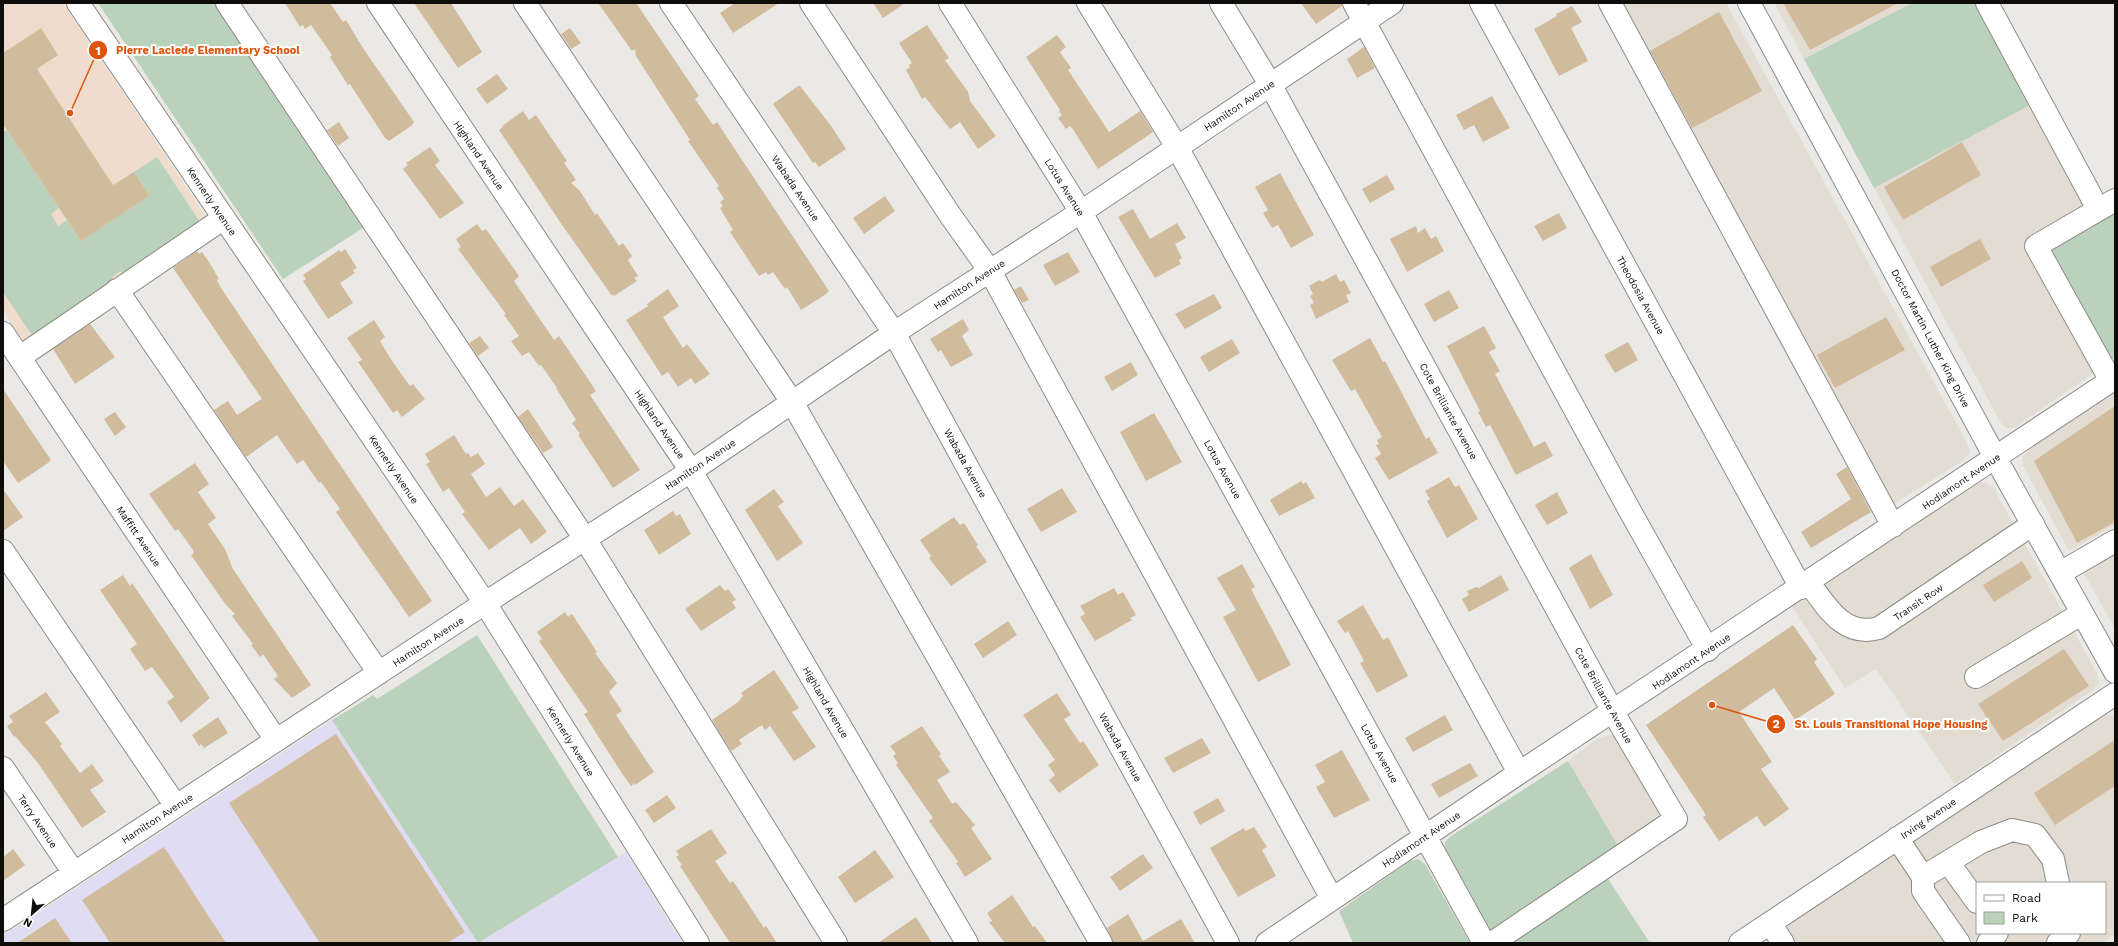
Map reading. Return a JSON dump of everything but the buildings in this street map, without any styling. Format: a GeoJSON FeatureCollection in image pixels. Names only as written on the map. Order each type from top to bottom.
{"type":"FeatureCollection","features":[{"type":"Feature","properties":{"kind":"street","name":"Kennerly Avenue"},"geometry":{"type":"LineString","coordinates":[[78,3],[485,603],[698,943]]}},
{"type":"Feature","properties":{"kind":"street"},"geometry":{"type":"LineString","coordinates":[[227,3],[585,539],[836,943]]}},
{"type":"Feature","properties":{"kind":"street","name":"Highland Avenue"},"geometry":{"type":"LineString","coordinates":[[378,3],[691,470],[967,943]]}},
{"type":"Feature","properties":{"kind":"street"},"geometry":{"type":"LineString","coordinates":[[525,3],[792,402],[1100,943]]}},
{"type":"Feature","properties":{"kind":"street","name":"Wabada Avenue"},"geometry":{"type":"LineString","coordinates":[[671,3],[894,333],[1228,943]]}},
{"type":"Feature","properties":{"kind":"street"},"geometry":{"type":"LineString","coordinates":[[811,3],[950,215],[990,271],[1332,899]]}},
{"type":"Feature","properties":{"kind":"street","name":"Lotus Avenue"},"geometry":{"type":"LineString","coordinates":[[950,3],[1081,212],[1484,943]]}},
{"type":"Feature","properties":{"kind":"street"},"geometry":{"type":"LineString","coordinates":[[1088,3],[1177,147],[1519,773]]}},
{"type":"Feature","properties":{"kind":"street","name":"Cote Brilliante Avenue"},"geometry":{"type":"LineString","coordinates":[[1221,3],[1270,84],[1613,712],[1676,819],[1492,943]]}},
{"type":"Feature","properties":{"kind":"street"},"geometry":{"type":"LineString","coordinates":[[1354,3],[1630,511],[1708,650]]}},
{"type":"Feature","properties":{"kind":"street","name":"Hamilton Avenue"},"geometry":{"type":"LineString","coordinates":[[3,920],[485,603],[691,470],[894,333],[1081,212],[1392,3]]}},
{"type":"Feature","properties":{"kind":"street","name":"Theodosia Avenue"},"geometry":{"type":"LineString","coordinates":[[1482,3],[1805,585]]}},
{"type":"Feature","properties":{"kind":"street"},"geometry":{"type":"LineString","coordinates":[[1610,3],[1893,526]]}},
{"type":"Feature","properties":{"kind":"street","name":"Doctor Martin Luther King Drive"},"geometry":{"type":"LineString","coordinates":[[1749,3],[1995,457],[2060,573],[2081,614],[2115,672]]}},
{"type":"Feature","properties":{"kind":"street"},"geometry":{"type":"LineString","coordinates":[[1987,3],[2106,204],[2036,246],[2113,380]]}},
{"type":"Feature","properties":{"kind":"street"},"geometry":{"type":"LineString","coordinates":[[20,357],[224,218]]}},
{"type":"Feature","properties":{"kind":"street"},"geometry":{"type":"LineString","coordinates":[[117,290],[379,673]]}},
{"type":"Feature","properties":{"kind":"street","name":"Maffitt Avenue"},"geometry":{"type":"LineString","coordinates":[[3,333],[276,740]]}},
{"type":"Feature","properties":{"kind":"street","name":"Hodiamont Avenue"},"geometry":{"type":"LineString","coordinates":[[1267,943],[1519,773],[1708,650],[1995,457],[2113,380]]}},
{"type":"Feature","properties":{"kind":"street","name":"Transit Row"},"geometry":{"type":"LineString","coordinates":[[1805,585],[1832,613],[1848,626],[1861,631],[1870,631],[1879,628],[2033,524]]}},
{"type":"Feature","properties":{"kind":"street"},"geometry":{"type":"LineString","coordinates":[[2060,573],[2115,541]]}},
{"type":"Feature","properties":{"kind":"street"},"geometry":{"type":"LineString","coordinates":[[3,551],[176,806]]}},
{"type":"Feature","properties":{"kind":"street"},"geometry":{"type":"LineString","coordinates":[[1976,677],[2081,614]]}},
{"type":"Feature","properties":{"kind":"street","name":"Irving Avenue"},"geometry":{"type":"LineString","coordinates":[[1740,943],[2115,694]]}},
{"type":"Feature","properties":{"kind":"street","name":"Terry Avenue"},"geometry":{"type":"LineString","coordinates":[[3,768],[74,873]]}},
{"type":"Feature","properties":{"kind":"street"},"geometry":{"type":"LineString","coordinates":[[1923,878],[1981,842],[2012,830],[2035,835],[2053,859],[2058,882]]}},
{"type":"Feature","properties":{"kind":"street"},"geometry":{"type":"LineString","coordinates":[[1897,838],[1923,878],[1923,891],[1959,943]]}},
{"type":"Feature","properties":{"kind":"street"},"geometry":{"type":"LineString","coordinates":[[1948,862],[1976,901]]}},
{"type":"Feature","properties":{"kind":"street"},"geometry":{"type":"LineString","coordinates":[[1770,923],[1783,943]]}},
{"type":"Feature","properties":{"kind":"street"},"geometry":{"type":"LineString","coordinates":[[1988,943],[1996,934]]}},
{"type":"Feature","properties":{"kind":"street"},"geometry":{"type":"LineString","coordinates":[[2058,943],[2068,934]]}},
{"type":"Feature","properties":{"kind":"shaded area"},"geometry":{"type":"Polygon","coordinates":[[[3,3],[63,3],[210,223],[25,343],[3,311],[3,3]]]}},
{"type":"Feature","properties":{"kind":"shaded area"},"geometry":{"type":"Polygon","coordinates":[[[1616,3],[1726,3],[1966,441],[1970,452],[1964,460],[1889,507],[1616,3]]]}},
{"type":"Feature","properties":{"kind":"shaded area"},"geometry":{"type":"Polygon","coordinates":[[[1774,3],[1912,3],[1804,59],[1774,3]]]}},
{"type":"Feature","properties":{"kind":"shaded area"},"geometry":{"type":"Polygon","coordinates":[[[2034,103],[2090,206],[2027,239],[2098,370],[2014,428],[2006,428],[2001,423],[1874,188],[2034,103]]]}},
{"type":"Feature","properties":{"kind":"shaded area"},"geometry":{"type":"Polygon","coordinates":[[[2115,392],[2115,525],[2069,551],[2022,464],[2023,456],[2030,448],[2115,392]]]}},
{"type":"Feature","properties":{"kind":"shaded area"},"geometry":{"type":"Polygon","coordinates":[[[1986,482],[1993,487],[2097,673],[2099,683],[2093,690],[1955,784],[1876,669],[1845,688],[1791,605],[1978,483],[1986,482]]]}},
{"type":"Feature","properties":{"kind":"shaded area"},"geometry":{"type":"Polygon","coordinates":[[[2115,549],[2115,629],[2081,568],[2115,549]]]}},
{"type":"Feature","properties":{"kind":"shaded area"},"geometry":{"type":"Polygon","coordinates":[[[2107,714],[2115,717],[2115,934],[2103,943],[1795,943],[1788,933],[1788,925],[1795,918],[2100,716],[2107,714]]]}},
{"type":"Feature","properties":{"kind":"shaded area"},"geometry":{"type":"Polygon","coordinates":[[[332,720],[478,943],[3,943],[3,936],[332,720]]]}},
{"type":"Feature","properties":{"kind":"shaded area"},"geometry":{"type":"Polygon","coordinates":[[[1608,735],[1618,737],[1667,817],[1620,849],[1568,761],[1597,739],[1608,735]]]}},
{"type":"Feature","properties":{"kind":"shaded area"},"geometry":{"type":"Polygon","coordinates":[[[626,852],[682,943],[478,943],[626,852]]]}},
{"type":"Feature","properties":{"kind":"green space"},"geometry":{"type":"Polygon","coordinates":[[[98,3],[219,3],[368,225],[283,279],[98,3]]]}},
{"type":"Feature","properties":{"kind":"green space"},"geometry":{"type":"Polygon","coordinates":[[[1912,3],[1978,3],[2034,103],[1874,188],[1804,59],[1912,3]]]}},
{"type":"Feature","properties":{"kind":"green space"},"geometry":{"type":"Polygon","coordinates":[[[7,130],[59,208],[51,214],[58,226],[67,220],[81,241],[149,196],[134,172],[157,157],[202,225],[125,276],[121,271],[112,277],[115,282],[33,337],[3,292],[3,132],[7,130]]]}},
{"type":"Feature","properties":{"kind":"green space"},"geometry":{"type":"Polygon","coordinates":[[[2115,207],[2115,357],[2107,362],[2043,248],[2115,207]]]}},
{"type":"Feature","properties":{"kind":"green space"},"geometry":{"type":"Polygon","coordinates":[[[477,635],[618,857],[478,943],[332,720],[373,695],[377,699],[477,635]]]}},
{"type":"Feature","properties":{"kind":"green space"},"geometry":{"type":"Polygon","coordinates":[[[1568,761],[1620,849],[1492,934],[1444,849],[1445,842],[1451,836],[1568,761]]]}},
{"type":"Feature","properties":{"kind":"green space"},"geometry":{"type":"Polygon","coordinates":[[[1418,859],[1425,864],[1470,943],[1353,943],[1339,911],[1410,861],[1418,859]]]}},
{"type":"Feature","properties":{"kind":"green space"},"geometry":{"type":"Polygon","coordinates":[[[1605,874],[1650,943],[1503,943],[1605,874]]]}},
{"type":"Feature","properties":{"kind":"place","name":"Pierre Laclede Elementary School"},"geometry":{"type":"Point","coordinates":[70,113]}},
{"type":"Feature","properties":{"kind":"place","name":"St. Louis Transitional Hope Housing"},"geometry":{"type":"Point","coordinates":[1712,705]}}]}
